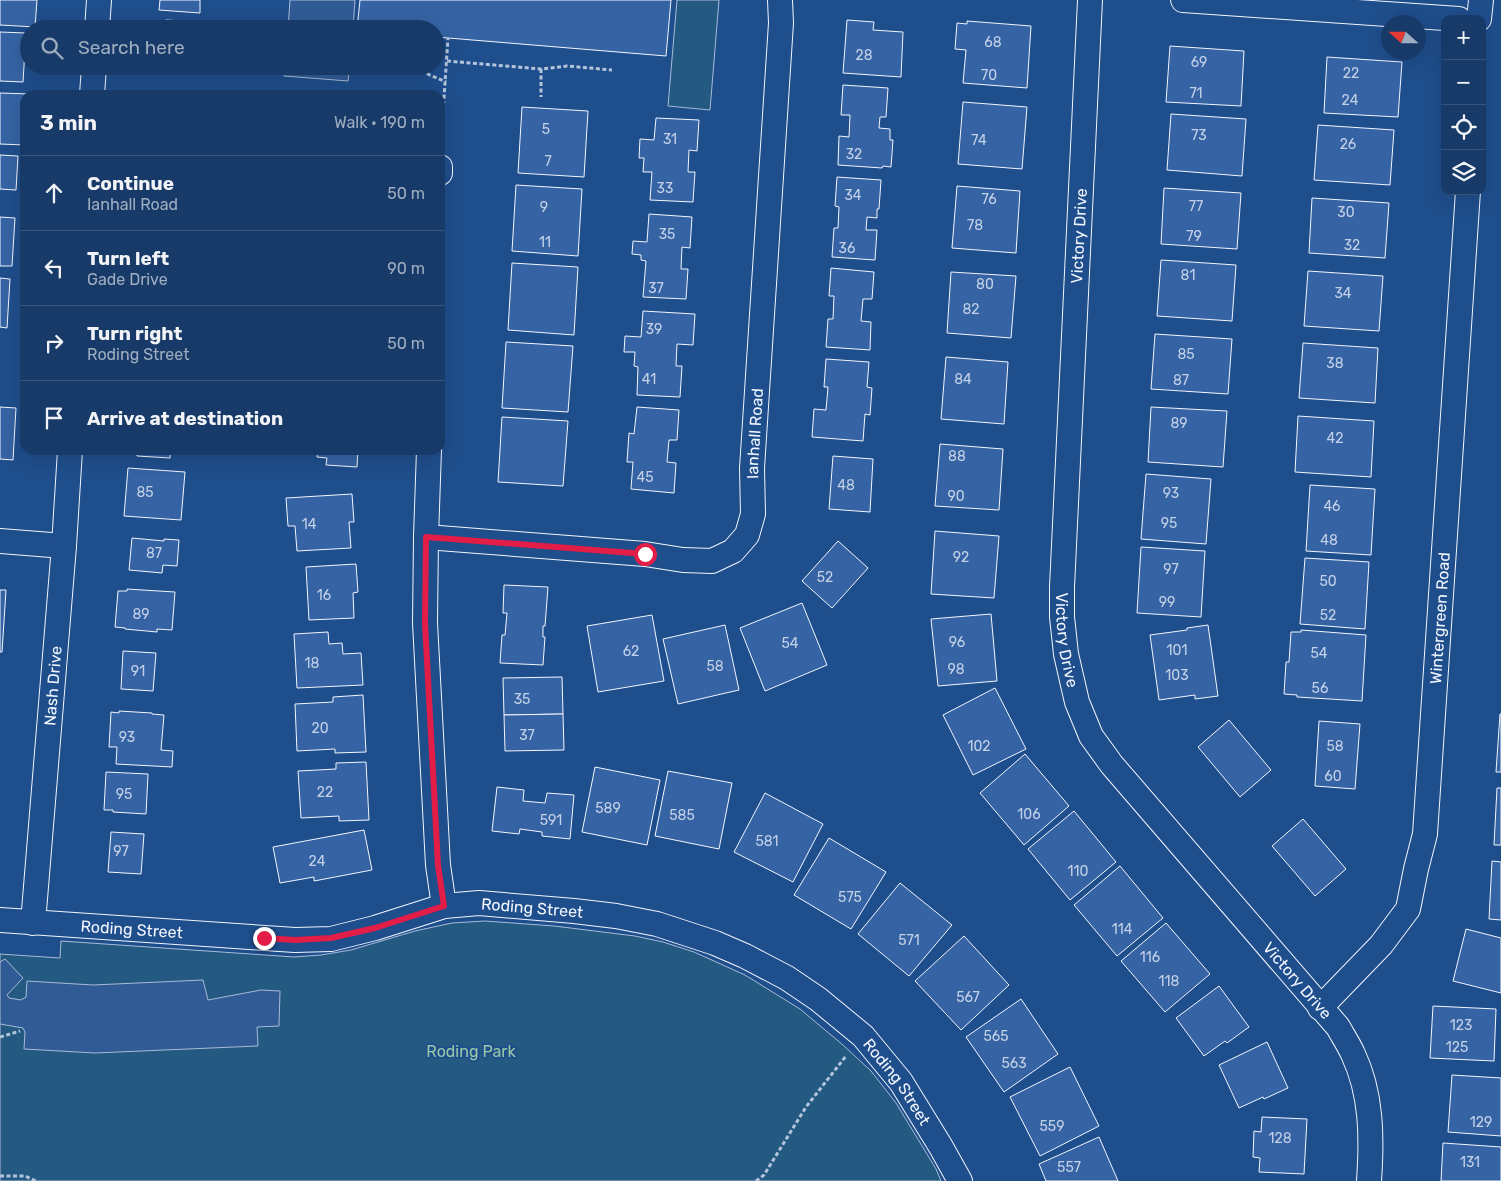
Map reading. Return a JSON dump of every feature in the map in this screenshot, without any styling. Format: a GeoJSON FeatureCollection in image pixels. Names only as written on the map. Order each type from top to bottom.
{"type":"FeatureCollection","features":[{"type":"Feature","properties":{"kind":"street"},"geometry":{"type":"LineString","coordinates":[[98,20],[99,0]]}},
{"type":"Feature","properties":{"kind":"street","name":"Ianhall Road"},"geometry":{"type":"LineString","coordinates":[[426,537],[645,554],[683,560],[712,560],[733,551],[747,535],[753,514],[752,461],[781,23],[780,0]]}},
{"type":"Feature","properties":{"kind":"street","name":"Victory Drive"},"geometry":{"type":"LineString","coordinates":[[1090,0],[1062,587],[1062,617],[1066,654],[1077,702],[1091,736],[1112,765],[1338,1027],[1353,1054],[1362,1076],[1368,1099],[1370,1125],[1369,1181]]}},
{"type":"Feature","properties":{"kind":"street"},"geometry":{"type":"LineString","coordinates":[[1183,0],[1441,18]]}},
{"type":"Feature","properties":{"kind":"street"},"geometry":{"type":"LineString","coordinates":[[1480,0],[1480,15]]}},
{"type":"Feature","properties":{"kind":"street"},"geometry":{"type":"LineString","coordinates":[[92,90],[93,75]]}},
{"type":"Feature","properties":{"kind":"street","name":"Wintergreen Road"},"geometry":{"type":"LineString","coordinates":[[1320,1008],[1380,945],[1408,909],[1416,869],[1426,834],[1468,195]]}},
{"type":"Feature","properties":{"kind":"street","name":"Nash Drive"},"geometry":{"type":"LineString","coordinates":[[33,923],[70,455]]}},
{"type":"Feature","properties":{"kind":"street"},"geometry":{"type":"LineString","coordinates":[[429,455],[425,623],[438,865],[444,906]]}},
{"type":"Feature","properties":{"kind":"street"},"geometry":{"type":"LineString","coordinates":[[0,541],[64,546]]}},
{"type":"Feature","properties":{"kind":"street","name":"Roding Street"},"geometry":{"type":"LineString","coordinates":[[0,920],[295,940],[331,938],[375,928],[444,906],[479,904],[574,911],[616,916],[657,924],[716,943],[787,978],[818,999],[863,1036],[901,1082],[942,1147],[960,1181]]}},
{"type":"Feature","properties":{"kind":"path"},"geometry":{"type":"LineString","coordinates":[[445,92],[448,38]]}},
{"type":"Feature","properties":{"kind":"path"},"geometry":{"type":"LineString","coordinates":[[447,61],[541,69],[567,66],[612,70]]}},
{"type":"Feature","properties":{"kind":"path"},"geometry":{"type":"LineString","coordinates":[[541,69],[541,97]]}},
{"type":"Feature","properties":{"kind":"path"},"geometry":{"type":"LineString","coordinates":[[430,75],[446,82]]}},
{"type":"Feature","properties":{"kind":"path"},"geometry":{"type":"LineString","coordinates":[[0,1037],[20,1031]]}},
{"type":"Feature","properties":{"kind":"path"},"geometry":{"type":"LineString","coordinates":[[756,1181],[764,1174],[806,1107],[863,1036]]}},
{"type":"Feature","properties":{"kind":"path"},"geometry":{"type":"LineString","coordinates":[[0,1176],[25,1176],[36,1181]]}},
{"type":"Feature","properties":{"kind":"green space"},"geometry":{"type":"Polygon","coordinates":[[[677,0],[719,0],[710,110],[668,106],[677,0]]]}},
{"type":"Feature","properties":{"kind":"green space","name":"Roding Park"},"geometry":{"type":"Polygon","coordinates":[[[485,921],[554,926],[635,936],[663,942],[694,952],[745,975],[800,1009],[871,1071],[896,1103],[936,1169],[941,1181],[0,1181],[0,954],[60,958],[61,941],[294,957],[351,950],[415,931],[452,923],[485,921]]]}},
{"type":"Feature","properties":{"kind":"shaded area"},"geometry":{"type":"Polygon","coordinates":[[[290,0],[355,0],[354,20],[289,20],[290,0]]]}},
{"type":"Feature","properties":{"kind":"shaded area"},"geometry":{"type":"Polygon","coordinates":[[[284,75],[349,75],[348,81],[284,75]]]}},
{"type":"Feature","properties":{"kind":"shaded area"},"geometry":{"type":"Polygon","coordinates":[[[5,959],[23,978],[7,995],[9,998],[21,1000],[26,997],[27,981],[93,985],[203,980],[208,1000],[261,990],[280,991],[279,1026],[257,1027],[258,1046],[95,1053],[24,1049],[25,1032],[23,1028],[0,1024],[0,962],[5,959]]]}},
{"type":"Feature","properties":{"kind":"building"},"geometry":{"type":"Polygon","coordinates":[[[0,0],[37,0],[36,20],[20,20],[20,26],[0,25],[0,0]]]}},
{"type":"Feature","properties":{"kind":"building"},"geometry":{"type":"Polygon","coordinates":[[[160,0],[200,0],[200,13],[159,10],[160,0]]]}},
{"type":"Feature","properties":{"kind":"building"},"geometry":{"type":"Polygon","coordinates":[[[360,0],[671,0],[666,56],[445,38],[445,20],[358,20],[360,0]]]}},
{"type":"Feature","properties":{"kind":"building"},"geometry":{"type":"Polygon","coordinates":[[[847,20],[874,22],[873,30],[903,32],[901,77],[843,73],[847,20]]]}},
{"type":"Feature","properties":{"kind":"building"},"geometry":{"type":"Polygon","coordinates":[[[967,21],[1031,26],[1027,88],[963,83],[966,50],[955,49],[957,23],[967,24],[967,21]]]}},
{"type":"Feature","properties":{"kind":"building"},"geometry":{"type":"Polygon","coordinates":[[[0,32],[20,33],[20,75],[23,75],[23,82],[0,81],[0,32]]]}},
{"type":"Feature","properties":{"kind":"building"},"geometry":{"type":"Polygon","coordinates":[[[1170,46],[1244,51],[1241,106],[1166,102],[1170,46]]]}},
{"type":"Feature","properties":{"kind":"building"},"geometry":{"type":"Polygon","coordinates":[[[1327,57],[1402,62],[1398,117],[1324,113],[1327,57]]]}},
{"type":"Feature","properties":{"kind":"building"},"geometry":{"type":"Polygon","coordinates":[[[843,85],[888,88],[886,117],[880,117],[879,128],[890,129],[890,140],[893,140],[891,167],[838,165],[839,136],[849,137],[850,115],[841,115],[843,85]]]}},
{"type":"Feature","properties":{"kind":"building"},"geometry":{"type":"Polygon","coordinates":[[[0,93],[20,94],[20,145],[0,144],[0,93]]]}},
{"type":"Feature","properties":{"kind":"building"},"geometry":{"type":"Polygon","coordinates":[[[963,102],[1027,107],[1022,169],[958,164],[963,102]]]}},
{"type":"Feature","properties":{"kind":"building"},"geometry":{"type":"Polygon","coordinates":[[[522,107],[588,111],[584,177],[518,173],[522,107]]]}},
{"type":"Feature","properties":{"kind":"building"},"geometry":{"type":"Polygon","coordinates":[[[1171,114],[1246,119],[1242,176],[1167,170],[1171,114]]]}},
{"type":"Feature","properties":{"kind":"building"},"geometry":{"type":"Polygon","coordinates":[[[656,118],[699,120],[697,151],[689,150],[688,172],[695,172],[693,202],[650,200],[652,172],[643,172],[644,158],[639,158],[640,139],[654,140],[656,118]]]}},
{"type":"Feature","properties":{"kind":"building"},"geometry":{"type":"Polygon","coordinates":[[[1318,125],[1394,130],[1390,185],[1314,180],[1318,125]]]}},
{"type":"Feature","properties":{"kind":"building"},"geometry":{"type":"Polygon","coordinates":[[[0,155],[18,156],[16,190],[0,189],[0,155]]]}},
{"type":"Feature","properties":{"kind":"building"},"geometry":{"type":"Polygon","coordinates":[[[837,177],[881,180],[877,218],[867,217],[866,230],[877,230],[875,260],[832,257],[834,228],[838,228],[839,207],[835,206],[837,177]]]}},
{"type":"Feature","properties":{"kind":"building"},"geometry":{"type":"Polygon","coordinates":[[[516,185],[582,189],[578,256],[512,251],[516,185]]]}},
{"type":"Feature","properties":{"kind":"building"},"geometry":{"type":"Polygon","coordinates":[[[957,186],[1020,191],[1016,253],[952,248],[957,186]]]}},
{"type":"Feature","properties":{"kind":"building"},"geometry":{"type":"Polygon","coordinates":[[[1164,188],[1241,193],[1237,249],[1161,244],[1164,188]]]}},
{"type":"Feature","properties":{"kind":"building"},"geometry":{"type":"Polygon","coordinates":[[[1312,198],[1389,203],[1385,258],[1309,253],[1312,198]]]}},
{"type":"Feature","properties":{"kind":"building"},"geometry":{"type":"Polygon","coordinates":[[[649,214],[692,217],[690,248],[682,247],[681,269],[688,269],[686,299],[643,297],[646,261],[641,260],[641,255],[632,254],[633,241],[647,242],[649,214]]]}},
{"type":"Feature","properties":{"kind":"building"},"geometry":{"type":"Polygon","coordinates":[[[0,217],[15,218],[12,266],[0,266],[0,217]]]}},
{"type":"Feature","properties":{"kind":"building"},"geometry":{"type":"Polygon","coordinates":[[[1161,260],[1236,265],[1232,321],[1157,316],[1161,260]]]}},
{"type":"Feature","properties":{"kind":"building"},"geometry":{"type":"Polygon","coordinates":[[[512,263],[578,267],[574,335],[508,330],[512,263]]]}},
{"type":"Feature","properties":{"kind":"building"},"geometry":{"type":"Polygon","coordinates":[[[831,268],[874,272],[872,299],[863,299],[861,321],[871,322],[870,350],[826,347],[828,319],[833,319],[834,296],[829,296],[831,268]]]}},
{"type":"Feature","properties":{"kind":"building"},"geometry":{"type":"Polygon","coordinates":[[[1308,271],[1383,276],[1379,331],[1304,326],[1308,271]]]}},
{"type":"Feature","properties":{"kind":"building"},"geometry":{"type":"Polygon","coordinates":[[[951,272],[1016,276],[1011,338],[947,333],[951,272]]]}},
{"type":"Feature","properties":{"kind":"building"},"geometry":{"type":"Polygon","coordinates":[[[0,278],[10,279],[7,328],[0,327],[0,278]]]}},
{"type":"Feature","properties":{"kind":"building"},"geometry":{"type":"Polygon","coordinates":[[[643,311],[695,314],[693,345],[677,344],[676,366],[682,366],[680,397],[637,395],[638,367],[634,366],[635,352],[624,352],[625,336],[641,337],[643,311]]]}},
{"type":"Feature","properties":{"kind":"building"},"geometry":{"type":"Polygon","coordinates":[[[1155,334],[1232,339],[1228,394],[1151,389],[1155,334]]]}},
{"type":"Feature","properties":{"kind":"building"},"geometry":{"type":"Polygon","coordinates":[[[506,342],[573,346],[568,412],[502,408],[506,342]]]}},
{"type":"Feature","properties":{"kind":"building"},"geometry":{"type":"Polygon","coordinates":[[[1303,343],[1378,348],[1375,403],[1299,398],[1303,343]]]}},
{"type":"Feature","properties":{"kind":"building"},"geometry":{"type":"Polygon","coordinates":[[[946,357],[1008,362],[1004,424],[941,419],[946,357]]]}},
{"type":"Feature","properties":{"kind":"building"},"geometry":{"type":"Polygon","coordinates":[[[826,359],[869,362],[867,387],[872,388],[870,415],[865,414],[863,441],[812,437],[814,409],[826,410],[828,387],[824,387],[826,359]]]}},
{"type":"Feature","properties":{"kind":"building"},"geometry":{"type":"Polygon","coordinates":[[[0,407],[16,408],[13,460],[0,459],[0,407]]]}},
{"type":"Feature","properties":{"kind":"building"},"geometry":{"type":"Polygon","coordinates":[[[637,407],[679,410],[677,440],[669,440],[667,462],[676,463],[674,493],[631,489],[633,462],[627,462],[629,433],[634,434],[637,407]]]}},
{"type":"Feature","properties":{"kind":"building"},"geometry":{"type":"Polygon","coordinates":[[[1151,407],[1227,411],[1223,467],[1148,462],[1151,407]]]}},
{"type":"Feature","properties":{"kind":"building"},"geometry":{"type":"Polygon","coordinates":[[[1298,416],[1374,421],[1371,477],[1295,472],[1298,416]]]}},
{"type":"Feature","properties":{"kind":"building"},"geometry":{"type":"Polygon","coordinates":[[[502,417],[568,421],[563,486],[498,482],[502,417]]]}},
{"type":"Feature","properties":{"kind":"building"},"geometry":{"type":"Polygon","coordinates":[[[940,444],[1003,449],[999,510],[935,506],[940,444]]]}},
{"type":"Feature","properties":{"kind":"building"},"geometry":{"type":"Polygon","coordinates":[[[137,455],[170,455],[170,458],[137,455]]]}},
{"type":"Feature","properties":{"kind":"building"},"geometry":{"type":"Polygon","coordinates":[[[317,455],[358,455],[357,467],[326,465],[327,458],[317,457],[317,455]]]}},
{"type":"Feature","properties":{"kind":"building"},"geometry":{"type":"Polygon","coordinates":[[[833,456],[873,459],[870,512],[829,509],[833,456]]]}},
{"type":"Feature","properties":{"kind":"building"},"geometry":{"type":"Polygon","coordinates":[[[128,468],[185,472],[181,520],[124,516],[128,468]]]}},
{"type":"Feature","properties":{"kind":"building"},"geometry":{"type":"Polygon","coordinates":[[[1146,474],[1211,479],[1206,544],[1141,539],[1146,474]]]}},
{"type":"Feature","properties":{"kind":"building"},"geometry":{"type":"Polygon","coordinates":[[[1310,485],[1375,489],[1371,555],[1306,551],[1310,485]]]}},
{"type":"Feature","properties":{"kind":"building"},"geometry":{"type":"Polygon","coordinates":[[[352,494],[354,522],[349,522],[351,548],[297,551],[295,526],[288,526],[286,498],[352,494]]]}},
{"type":"Feature","properties":{"kind":"building"},"geometry":{"type":"Polygon","coordinates":[[[935,531],[999,536],[994,598],[931,594],[935,531]]]}},
{"type":"Feature","properties":{"kind":"building"},"geometry":{"type":"Polygon","coordinates":[[[132,538],[164,541],[164,539],[179,540],[177,566],[163,565],[162,573],[129,570],[132,538]]]}},
{"type":"Feature","properties":{"kind":"building"},"geometry":{"type":"Polygon","coordinates":[[[838,541],[868,568],[832,608],[802,581],[838,541]]]}},
{"type":"Feature","properties":{"kind":"building"},"geometry":{"type":"Polygon","coordinates":[[[1141,547],[1205,551],[1201,617],[1137,613],[1141,547]]]}},
{"type":"Feature","properties":{"kind":"building"},"geometry":{"type":"Polygon","coordinates":[[[1305,558],[1369,562],[1365,629],[1300,624],[1305,558]]]}},
{"type":"Feature","properties":{"kind":"building"},"geometry":{"type":"Polygon","coordinates":[[[356,564],[358,592],[353,593],[354,618],[309,620],[306,567],[356,564]]]}},
{"type":"Feature","properties":{"kind":"building"},"geometry":{"type":"Polygon","coordinates":[[[504,585],[548,587],[545,626],[543,626],[543,637],[545,637],[543,665],[500,663],[502,635],[505,635],[507,613],[503,613],[504,585]]]}},
{"type":"Feature","properties":{"kind":"building"},"geometry":{"type":"Polygon","coordinates":[[[127,589],[175,592],[172,630],[157,629],[157,632],[115,627],[118,591],[127,591],[127,589]]]}},
{"type":"Feature","properties":{"kind":"building"},"geometry":{"type":"Polygon","coordinates":[[[0,590],[6,590],[2,652],[0,652],[0,590]]]}},
{"type":"Feature","properties":{"kind":"building"},"geometry":{"type":"Polygon","coordinates":[[[802,603],[827,665],[765,691],[740,628],[802,603]]]}},
{"type":"Feature","properties":{"kind":"building"},"geometry":{"type":"Polygon","coordinates":[[[991,614],[997,681],[938,686],[931,619],[991,614]]]}},
{"type":"Feature","properties":{"kind":"building"},"geometry":{"type":"Polygon","coordinates":[[[652,615],[664,681],[598,692],[587,626],[652,615]]]}},
{"type":"Feature","properties":{"kind":"building"},"geometry":{"type":"Polygon","coordinates":[[[725,625],[739,690],[678,704],[663,639],[725,625]]]}},
{"type":"Feature","properties":{"kind":"building"},"geometry":{"type":"Polygon","coordinates":[[[1208,625],[1218,696],[1195,699],[1195,695],[1159,700],[1150,635],[1208,625]]]}},
{"type":"Feature","properties":{"kind":"building"},"geometry":{"type":"Polygon","coordinates":[[[1301,630],[1366,635],[1362,701],[1297,697],[1297,695],[1284,694],[1286,662],[1289,662],[1291,632],[1301,632],[1301,630]]]}},
{"type":"Feature","properties":{"kind":"building"},"geometry":{"type":"Polygon","coordinates":[[[328,632],[329,644],[342,643],[343,654],[361,653],[363,685],[297,688],[294,634],[328,632]]]}},
{"type":"Feature","properties":{"kind":"building"},"geometry":{"type":"Polygon","coordinates":[[[123,651],[156,653],[153,691],[121,689],[123,651]]]}},
{"type":"Feature","properties":{"kind":"building"},"geometry":{"type":"Polygon","coordinates":[[[562,677],[563,714],[504,715],[503,678],[562,677]]]}},
{"type":"Feature","properties":{"kind":"building"},"geometry":{"type":"Polygon","coordinates":[[[995,688],[1026,749],[973,775],[943,715],[995,688]]]}},
{"type":"Feature","properties":{"kind":"building"},"geometry":{"type":"Polygon","coordinates":[[[363,695],[366,752],[335,753],[335,749],[297,751],[295,704],[333,702],[333,697],[363,695]]]}},
{"type":"Feature","properties":{"kind":"building"},"geometry":{"type":"Polygon","coordinates":[[[119,711],[164,715],[161,750],[173,751],[172,767],[116,764],[117,747],[109,747],[111,712],[119,713],[119,711]]]}},
{"type":"Feature","properties":{"kind":"building"},"geometry":{"type":"Polygon","coordinates":[[[563,714],[564,750],[505,751],[504,715],[563,714]]]}},
{"type":"Feature","properties":{"kind":"building"},"geometry":{"type":"Polygon","coordinates":[[[1500,714],[1501,772],[1496,772],[1500,714]]]}},
{"type":"Feature","properties":{"kind":"building"},"geometry":{"type":"Polygon","coordinates":[[[1229,720],[1271,770],[1240,797],[1198,747],[1229,720]]]}},
{"type":"Feature","properties":{"kind":"building"},"geometry":{"type":"Polygon","coordinates":[[[1319,721],[1360,724],[1355,789],[1315,786],[1319,721]]]}},
{"type":"Feature","properties":{"kind":"building"},"geometry":{"type":"Polygon","coordinates":[[[1025,754],[1069,806],[1024,845],[980,793],[1025,754]]]}},
{"type":"Feature","properties":{"kind":"building"},"geometry":{"type":"Polygon","coordinates":[[[366,762],[369,820],[339,821],[339,816],[301,818],[298,771],[336,769],[336,763],[366,762]]]}},
{"type":"Feature","properties":{"kind":"building"},"geometry":{"type":"Polygon","coordinates":[[[595,767],[660,780],[647,845],[582,832],[595,767]]]}},
{"type":"Feature","properties":{"kind":"building"},"geometry":{"type":"Polygon","coordinates":[[[668,771],[732,783],[719,849],[655,836],[668,771]]]}},
{"type":"Feature","properties":{"kind":"building"},"geometry":{"type":"Polygon","coordinates":[[[106,772],[148,774],[146,814],[104,810],[106,772]]]}},
{"type":"Feature","properties":{"kind":"building"},"geometry":{"type":"Polygon","coordinates":[[[497,787],[524,790],[523,801],[545,803],[547,793],[574,795],[570,839],[542,836],[542,832],[520,829],[519,834],[492,831],[497,787]]]}},
{"type":"Feature","properties":{"kind":"building"},"geometry":{"type":"Polygon","coordinates":[[[1497,788],[1501,788],[1501,845],[1494,845],[1497,788]]]}},
{"type":"Feature","properties":{"kind":"building"},"geometry":{"type":"Polygon","coordinates":[[[765,793],[823,824],[793,882],[734,852],[765,793]]]}},
{"type":"Feature","properties":{"kind":"building"},"geometry":{"type":"Polygon","coordinates":[[[1074,811],[1116,862],[1070,900],[1028,849],[1074,811]]]}},
{"type":"Feature","properties":{"kind":"building"},"geometry":{"type":"Polygon","coordinates":[[[1303,819],[1346,869],[1315,896],[1272,846],[1303,819]]]}},
{"type":"Feature","properties":{"kind":"building"},"geometry":{"type":"Polygon","coordinates":[[[364,830],[372,870],[314,881],[314,877],[280,883],[273,847],[364,830]]]}},
{"type":"Feature","properties":{"kind":"building"},"geometry":{"type":"Polygon","coordinates":[[[111,832],[144,834],[141,874],[108,872],[111,832]]]}},
{"type":"Feature","properties":{"kind":"building"},"geometry":{"type":"Polygon","coordinates":[[[829,838],[886,872],[851,929],[794,895],[829,838]]]}},
{"type":"Feature","properties":{"kind":"building"},"geometry":{"type":"Polygon","coordinates":[[[1492,861],[1501,862],[1501,920],[1489,919],[1492,861]]]}},
{"type":"Feature","properties":{"kind":"building"},"geometry":{"type":"Polygon","coordinates":[[[1120,866],[1163,918],[1117,956],[1074,905],[1120,866]]]}},
{"type":"Feature","properties":{"kind":"building"},"geometry":{"type":"Polygon","coordinates":[[[900,883],[952,925],[909,976],[858,934],[900,883]]]}},
{"type":"Feature","properties":{"kind":"building"},"geometry":{"type":"Polygon","coordinates":[[[1166,923],[1210,974],[1165,1012],[1121,961],[1166,923]]]}},
{"type":"Feature","properties":{"kind":"building"},"geometry":{"type":"Polygon","coordinates":[[[1466,929],[1501,938],[1501,993],[1453,981],[1466,929]]]}},
{"type":"Feature","properties":{"kind":"building"},"geometry":{"type":"Polygon","coordinates":[[[964,936],[1009,985],[961,1030],[915,981],[964,936]]]}},
{"type":"Feature","properties":{"kind":"building"},"geometry":{"type":"Polygon","coordinates":[[[1219,986],[1249,1027],[1227,1043],[1225,1041],[1204,1056],[1176,1018],[1219,986]]]}},
{"type":"Feature","properties":{"kind":"building"},"geometry":{"type":"Polygon","coordinates":[[[1021,999],[1058,1054],[1004,1092],[966,1037],[1021,999]]]}},
{"type":"Feature","properties":{"kind":"building"},"geometry":{"type":"Polygon","coordinates":[[[1433,1006],[1496,1009],[1494,1061],[1430,1058],[1433,1006]]]}},
{"type":"Feature","properties":{"kind":"building"},"geometry":{"type":"Polygon","coordinates":[[[1267,1042],[1288,1088],[1239,1108],[1219,1065],[1267,1042]]]}},
{"type":"Feature","properties":{"kind":"building"},"geometry":{"type":"Polygon","coordinates":[[[1070,1067],[1099,1126],[1040,1156],[1010,1097],[1070,1067]]]}},
{"type":"Feature","properties":{"kind":"building"},"geometry":{"type":"Polygon","coordinates":[[[1452,1075],[1501,1078],[1501,1136],[1448,1132],[1452,1075]]]}},
{"type":"Feature","properties":{"kind":"building"},"geometry":{"type":"Polygon","coordinates":[[[1262,1117],[1307,1119],[1304,1174],[1259,1172],[1260,1158],[1253,1157],[1254,1131],[1261,1132],[1262,1117]]]}},
{"type":"Feature","properties":{"kind":"building"},"geometry":{"type":"Polygon","coordinates":[[[1099,1137],[1118,1181],[1046,1181],[1039,1164],[1099,1137]]]}},
{"type":"Feature","properties":{"kind":"building"},"geometry":{"type":"Polygon","coordinates":[[[1443,1143],[1501,1147],[1501,1181],[1441,1181],[1443,1143]]]}},
{"type":"Feature","properties":{"kind":"route"},"geometry":{"type":"LineString","coordinates":[[264,938],[295,940],[331,938],[375,928],[444,906],[438,865],[425,623],[426,537],[645,554]]}}]}
